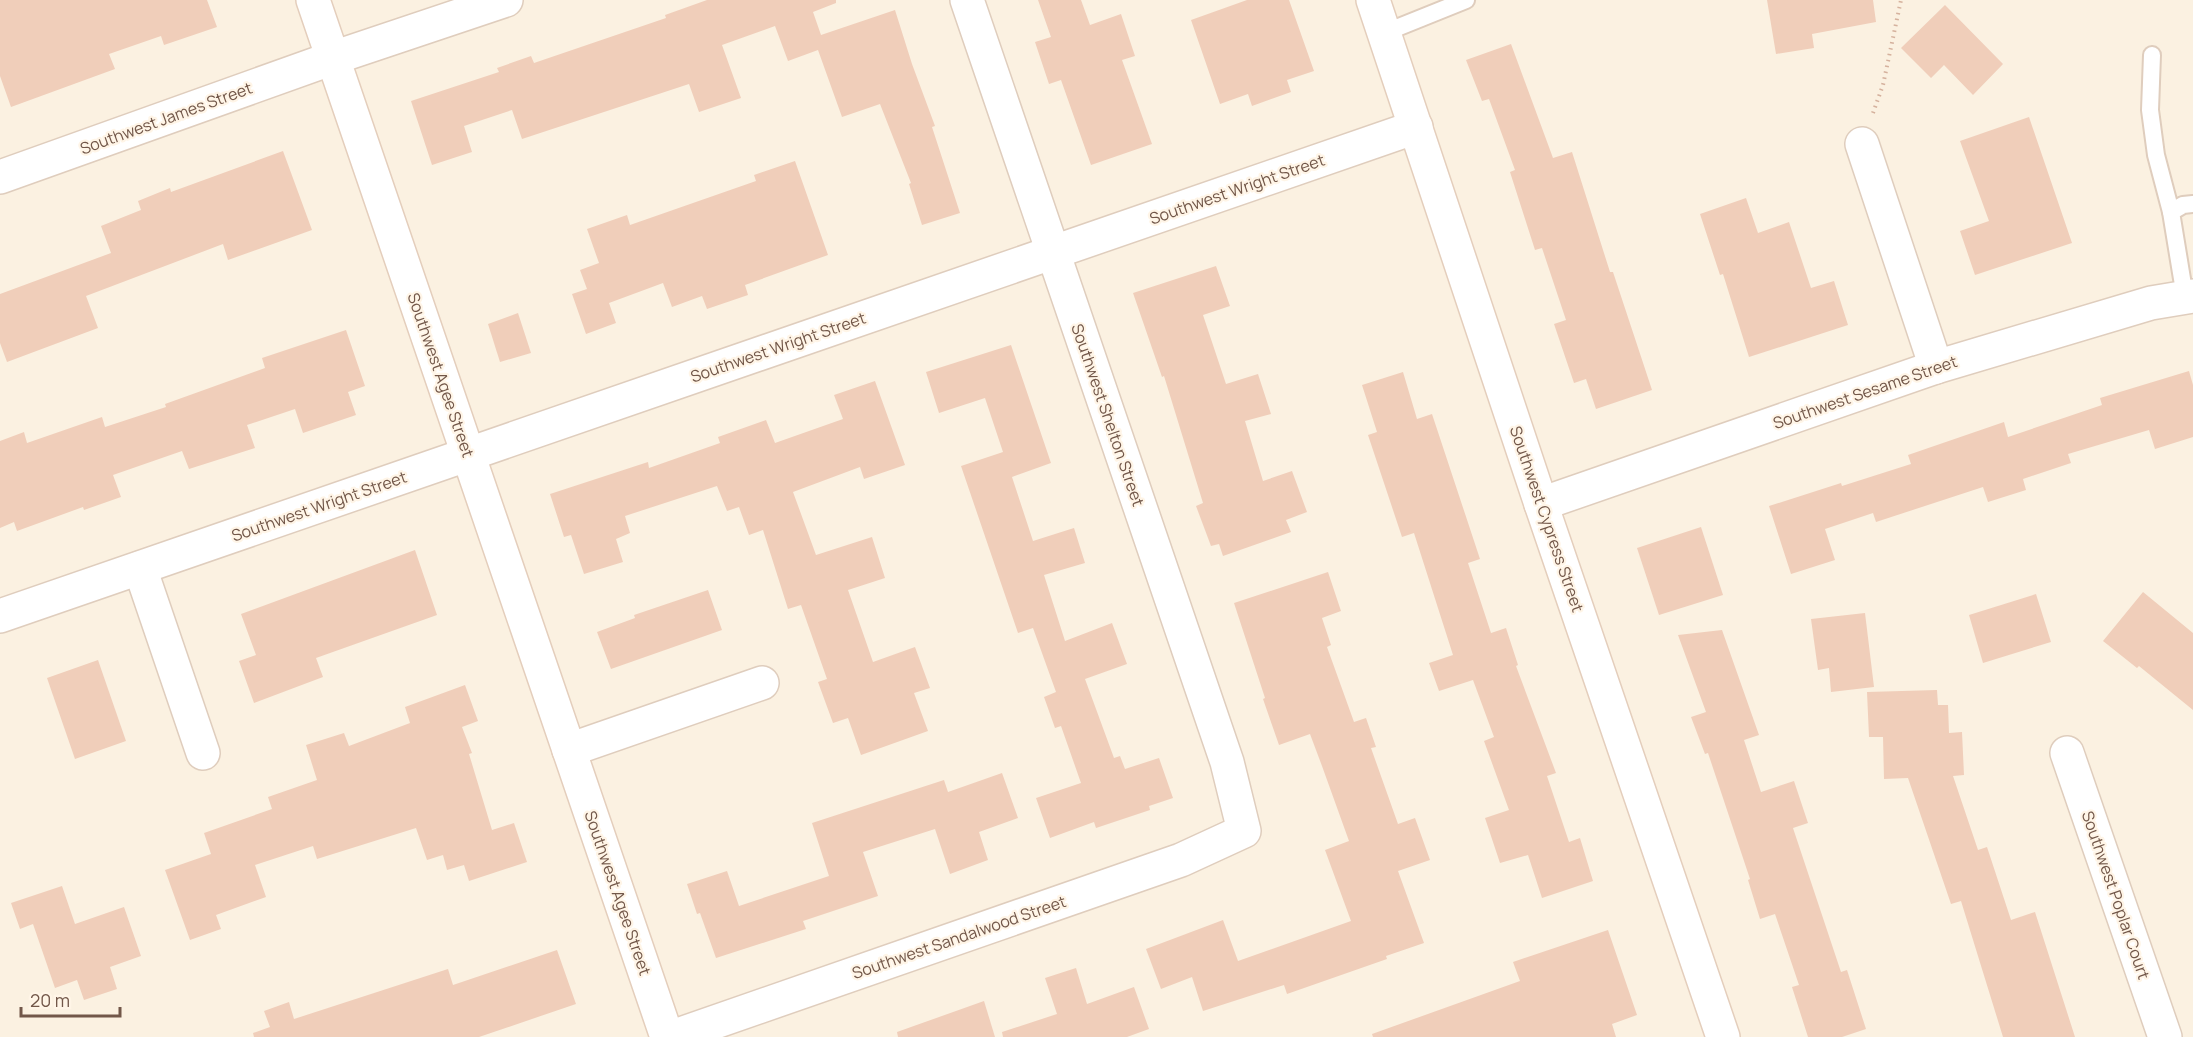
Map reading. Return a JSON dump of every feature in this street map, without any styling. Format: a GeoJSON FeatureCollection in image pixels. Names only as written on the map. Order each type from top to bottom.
{"type":"FeatureCollection","features":[{"type":"Feature","properties":{"kind":"street","name":"Southwest Agee Street"},"geometry":{"type":"LineString","coordinates":[[313,0],[667,1037]]}},
{"type":"Feature","properties":{"kind":"street"},"geometry":{"type":"LineString","coordinates":[[333,58],[506,0]]}},
{"type":"Feature","properties":{"kind":"street","name":"Southwest Shelton Street"},"geometry":{"type":"LineString","coordinates":[[967,0],[1227,762],[1244,831]]}},
{"type":"Feature","properties":{"kind":"street","name":"Southwest Cypress Street"},"geometry":{"type":"LineString","coordinates":[[1373,0],[1541,504],[1723,1037]]}},
{"type":"Feature","properties":{"kind":"street","name":"Southwest James Street"},"geometry":{"type":"LineString","coordinates":[[0,177],[333,58]]}},
{"type":"Feature","properties":{"kind":"street","name":"Southwest Wright Street"},"geometry":{"type":"LineString","coordinates":[[0,616],[1416,127]]}},
{"type":"Feature","properties":{"kind":"street"},"geometry":{"type":"LineString","coordinates":[[1862,144],[1936,367]]}},
{"type":"Feature","properties":{"kind":"street","name":"Southwest Sesame Street"},"geometry":{"type":"LineString","coordinates":[[1541,504],[1936,367],[2151,303],[2189,296]]}},
{"type":"Feature","properties":{"kind":"street"},"geometry":{"type":"LineString","coordinates":[[140,568],[203,753]]}},
{"type":"Feature","properties":{"kind":"street"},"geometry":{"type":"LineString","coordinates":[[569,750],[762,683]]}},
{"type":"Feature","properties":{"kind":"street","name":"Southwest Poplar Court"},"geometry":{"type":"LineString","coordinates":[[2067,753],[2165,1037]]}},
{"type":"Feature","properties":{"kind":"street","name":"Southwest Sandalwood Street"},"geometry":{"type":"LineString","coordinates":[[672,1037],[1181,860],[1244,831]]}},
{"type":"Feature","properties":{"kind":"lane"},"geometry":{"type":"LineString","coordinates":[[1384,33],[1466,0]]}},
{"type":"Feature","properties":{"kind":"lane"},"geometry":{"type":"LineString","coordinates":[[2152,55],[2150,110],[2156,155],[2189,296]]}},
{"type":"Feature","properties":{"kind":"lane"},"geometry":{"type":"LineString","coordinates":[[2171,212],[2183,205],[2193,204]]}},
{"type":"Feature","properties":{"kind":"path"},"geometry":{"type":"LineString","coordinates":[[1862,144],[1883,85],[1901,0]]}},
{"type":"Feature","properties":{"kind":"building"},"geometry":{"type":"Polygon","coordinates":[[[0,0],[207,0],[217,27],[164,45],[161,36],[109,54],[115,69],[11,107],[0,76],[0,0]]]}},
{"type":"Feature","properties":{"kind":"building"},"geometry":{"type":"Polygon","coordinates":[[[707,0],[836,0],[836,3],[813,12],[821,35],[895,10],[935,126],[932,127],[960,213],[922,225],[909,184],[911,183],[880,104],[842,117],[818,50],[788,61],[775,26],[722,45],[741,98],[699,112],[689,84],[522,139],[512,110],[464,126],[472,152],[432,165],[411,101],[499,72],[497,68],[531,56],[534,63],[666,18],[665,15],[707,0]]]}},
{"type":"Feature","properties":{"kind":"building"},"geometry":{"type":"Polygon","coordinates":[[[1038,0],[1081,0],[1090,25],[1121,14],[1135,56],[1122,60],[1152,144],[1091,165],[1061,80],[1049,84],[1035,42],[1051,37],[1038,0]]]}},
{"type":"Feature","properties":{"kind":"building"},"geometry":{"type":"Polygon","coordinates":[[[1247,0],[1289,0],[1314,71],[1287,80],[1291,92],[1252,106],[1248,94],[1220,104],[1191,20],[1247,0]]]}},
{"type":"Feature","properties":{"kind":"building"},"geometry":{"type":"Polygon","coordinates":[[[1767,0],[1873,0],[1876,22],[1812,34],[1814,48],[1776,54],[1767,0]]]}},
{"type":"Feature","properties":{"kind":"building"},"geometry":{"type":"Polygon","coordinates":[[[1945,5],[2003,64],[1973,95],[1944,65],[1931,78],[1901,48],[1945,5]]]}},
{"type":"Feature","properties":{"kind":"building"},"geometry":{"type":"Polygon","coordinates":[[[1511,44],[1553,158],[1572,152],[1610,272],[1613,272],[1652,390],[1596,409],[1586,379],[1574,383],[1554,324],[1566,320],[1542,248],[1535,250],[1510,172],[1515,170],[1489,99],[1482,101],[1466,60],[1511,44]]]}},
{"type":"Feature","properties":{"kind":"building"},"geometry":{"type":"Polygon","coordinates":[[[2029,117],[2072,243],[1975,275],[1960,231],[1989,221],[1960,141],[2029,117]]]}},
{"type":"Feature","properties":{"kind":"building"},"geometry":{"type":"Polygon","coordinates":[[[283,151],[312,230],[228,260],[223,244],[86,296],[98,328],[7,362],[0,343],[0,294],[111,253],[101,226],[141,210],[138,201],[170,188],[171,192],[283,151]]]}},
{"type":"Feature","properties":{"kind":"building"},"geometry":{"type":"Polygon","coordinates":[[[795,161],[828,255],[745,285],[748,295],[707,309],[702,296],[672,307],[663,283],[609,303],[616,323],[586,334],[572,294],[587,289],[580,270],[599,263],[587,229],[627,215],[630,225],[756,181],[754,175],[795,161]]]}},
{"type":"Feature","properties":{"kind":"building"},"geometry":{"type":"Polygon","coordinates":[[[1746,198],[1758,233],[1789,222],[1811,288],[1834,281],[1848,325],[1749,357],[1723,274],[1720,275],[1700,214],[1746,198]]]}},
{"type":"Feature","properties":{"kind":"building"},"geometry":{"type":"Polygon","coordinates":[[[1216,266],[1230,306],[1203,315],[1226,384],[1258,374],[1271,414],[1245,421],[1263,481],[1292,471],[1307,512],[1286,520],[1291,532],[1223,556],[1219,544],[1211,546],[1196,506],[1203,503],[1164,376],[1162,377],[1133,293],[1216,266]]]}},
{"type":"Feature","properties":{"kind":"building"},"geometry":{"type":"Polygon","coordinates":[[[518,313],[531,353],[500,362],[488,324],[518,313]]]}},
{"type":"Feature","properties":{"kind":"building"},"geometry":{"type":"Polygon","coordinates":[[[346,330],[365,386],[348,392],[356,415],[303,433],[295,409],[247,425],[255,448],[189,469],[182,451],[113,475],[121,497],[84,510],[83,507],[17,531],[14,522],[0,528],[0,441],[24,432],[27,443],[102,417],[105,427],[166,407],[165,404],[265,368],[262,358],[346,330]]]}},
{"type":"Feature","properties":{"kind":"building"},"geometry":{"type":"Polygon","coordinates":[[[1011,345],[1051,463],[1012,477],[1033,541],[1074,528],[1085,563],[1044,575],[1065,641],[1112,623],[1127,664],[1085,679],[1114,758],[1120,756],[1125,769],[1159,758],[1173,798],[1149,806],[1150,810],[1096,828],[1094,822],[1050,838],[1036,798],[1081,783],[1061,726],[1055,728],[1044,697],[1056,692],[1033,628],[1018,633],[961,466],[1003,452],[985,398],[939,413],[926,372],[1011,345]]]}},
{"type":"Feature","properties":{"kind":"building"},"geometry":{"type":"Polygon","coordinates":[[[2189,371],[2193,385],[2193,437],[2155,449],[2149,430],[2068,454],[2071,463],[2023,479],[2026,490],[1988,502],[1983,487],[1876,522],[1873,513],[1825,529],[1835,560],[1791,574],[1769,506],[1911,464],[1908,455],[2004,422],[2008,437],[2102,405],[2100,398],[2189,371]]]}},
{"type":"Feature","properties":{"kind":"building"},"geometry":{"type":"Polygon","coordinates":[[[1403,372],[1417,419],[1432,414],[1480,559],[1468,563],[1491,633],[1506,628],[1518,665],[1516,666],[1556,773],[1547,776],[1569,842],[1580,838],[1593,881],[1542,898],[1528,855],[1500,863],[1485,818],[1509,810],[1484,741],[1494,737],[1473,680],[1439,691],[1429,663],[1453,655],[1414,533],[1402,537],[1368,435],[1377,432],[1362,385],[1403,372]]]}},
{"type":"Feature","properties":{"kind":"building"},"geometry":{"type":"Polygon","coordinates":[[[875,381],[905,465],[864,479],[860,467],[793,492],[816,555],[872,537],[885,578],[848,590],[873,662],[915,647],[930,688],[914,693],[928,731],[861,755],[848,718],[833,723],[818,682],[827,679],[801,605],[788,609],[763,530],[749,535],[739,507],[727,511],[717,486],[625,516],[630,533],[616,539],[623,562],[584,574],[571,535],[564,537],[550,494],[648,462],[649,468],[720,443],[718,437],[766,420],[775,443],[843,419],[834,395],[875,381]]]}},
{"type":"Feature","properties":{"kind":"building"},"geometry":{"type":"Polygon","coordinates":[[[1701,527],[1723,595],[1659,615],[1637,548],[1701,527]]]}},
{"type":"Feature","properties":{"kind":"building"},"geometry":{"type":"Polygon","coordinates":[[[415,550],[437,615],[316,658],[323,677],[254,703],[239,661],[256,655],[241,614],[415,550]]]}},
{"type":"Feature","properties":{"kind":"building"},"geometry":{"type":"Polygon","coordinates":[[[1328,572],[1341,611],[1322,618],[1331,645],[1327,647],[1354,722],[1366,718],[1376,747],[1371,748],[1398,824],[1415,818],[1430,860],[1398,871],[1424,943],[1386,956],[1387,959],[1287,994],[1284,985],[1203,1011],[1192,977],[1161,989],[1146,949],[1223,920],[1238,961],[1351,921],[1325,850],[1349,841],[1322,766],[1310,734],[1279,745],[1234,603],[1328,572]]]}},
{"type":"Feature","properties":{"kind":"building"},"geometry":{"type":"Polygon","coordinates":[[[708,590],[722,630],[611,669],[597,632],[635,618],[634,615],[708,590]]]}},
{"type":"Feature","properties":{"kind":"building"},"geometry":{"type":"Polygon","coordinates":[[[2143,592],[2193,633],[2193,710],[2139,666],[2137,668],[2103,641],[2143,592]]]}},
{"type":"Feature","properties":{"kind":"building"},"geometry":{"type":"Polygon","coordinates":[[[2036,594],[2051,642],[1983,663],[1969,615],[2036,594]]]}},
{"type":"Feature","properties":{"kind":"building"},"geometry":{"type":"Polygon","coordinates":[[[1865,613],[1874,687],[1831,692],[1829,668],[1818,670],[1811,619],[1865,613]]]}},
{"type":"Feature","properties":{"kind":"building"},"geometry":{"type":"Polygon","coordinates":[[[1722,630],[1759,735],[1744,740],[1761,792],[1794,781],[1808,823],[1793,828],[1841,972],[1847,970],[1866,1029],[1842,1037],[1808,1037],[1792,987],[1799,985],[1775,914],[1760,919],[1748,880],[1750,879],[1708,753],[1705,754],[1691,717],[1706,712],[1678,635],[1722,630]]]}},
{"type":"Feature","properties":{"kind":"building"},"geometry":{"type":"Polygon","coordinates":[[[98,660],[126,741],[75,759],[47,678],[98,660]]]}},
{"type":"Feature","properties":{"kind":"building"},"geometry":{"type":"Polygon","coordinates":[[[465,685],[478,721],[462,727],[472,753],[469,754],[492,830],[514,823],[527,862],[469,881],[464,865],[447,870],[443,855],[427,860],[416,828],[317,859],[313,846],[255,865],[266,897],[216,915],[221,929],[190,940],[165,870],[211,854],[204,833],[272,809],[268,797],[317,780],[306,745],[344,733],[349,746],[410,723],[405,707],[465,685]]]}},
{"type":"Feature","properties":{"kind":"building"},"geometry":{"type":"Polygon","coordinates":[[[1937,690],[1938,705],[1948,705],[1949,733],[1962,732],[1964,775],[1953,776],[1978,850],[1987,847],[2011,920],[2035,912],[2075,1037],[2003,1037],[1961,901],[1951,904],[1908,778],[1884,779],[1883,737],[1869,737],[1867,692],[1937,690]]]}},
{"type":"Feature","properties":{"kind":"building"},"geometry":{"type":"Polygon","coordinates":[[[1002,773],[1018,818],[979,832],[988,860],[950,874],[935,829],[863,852],[878,896],[803,921],[806,929],[716,958],[687,884],[727,871],[739,906],[829,876],[812,823],[944,780],[948,792],[1002,773]]]}},
{"type":"Feature","properties":{"kind":"building"},"geometry":{"type":"Polygon","coordinates":[[[62,886],[75,924],[124,907],[141,956],[110,967],[117,989],[84,1000],[77,980],[55,988],[33,924],[20,929],[11,903],[62,886]]]}},
{"type":"Feature","properties":{"kind":"building"},"geometry":{"type":"Polygon","coordinates":[[[1608,930],[1637,1015],[1612,1024],[1616,1037],[1373,1037],[1372,1034],[1520,981],[1513,962],[1608,930]]]}},
{"type":"Feature","properties":{"kind":"building"},"geometry":{"type":"Polygon","coordinates":[[[557,950],[576,1004],[479,1037],[254,1037],[253,1033],[270,1027],[264,1011],[289,1002],[294,1019],[448,969],[453,985],[557,950]]]}},
{"type":"Feature","properties":{"kind":"building"},"geometry":{"type":"Polygon","coordinates":[[[1076,968],[1087,1004],[1134,987],[1149,1029],[1127,1037],[1003,1037],[1002,1032],[1057,1014],[1045,978],[1076,968]]]}},
{"type":"Feature","properties":{"kind":"building"},"geometry":{"type":"Polygon","coordinates":[[[984,1001],[995,1037],[898,1037],[897,1032],[984,1001]]]}}]}
